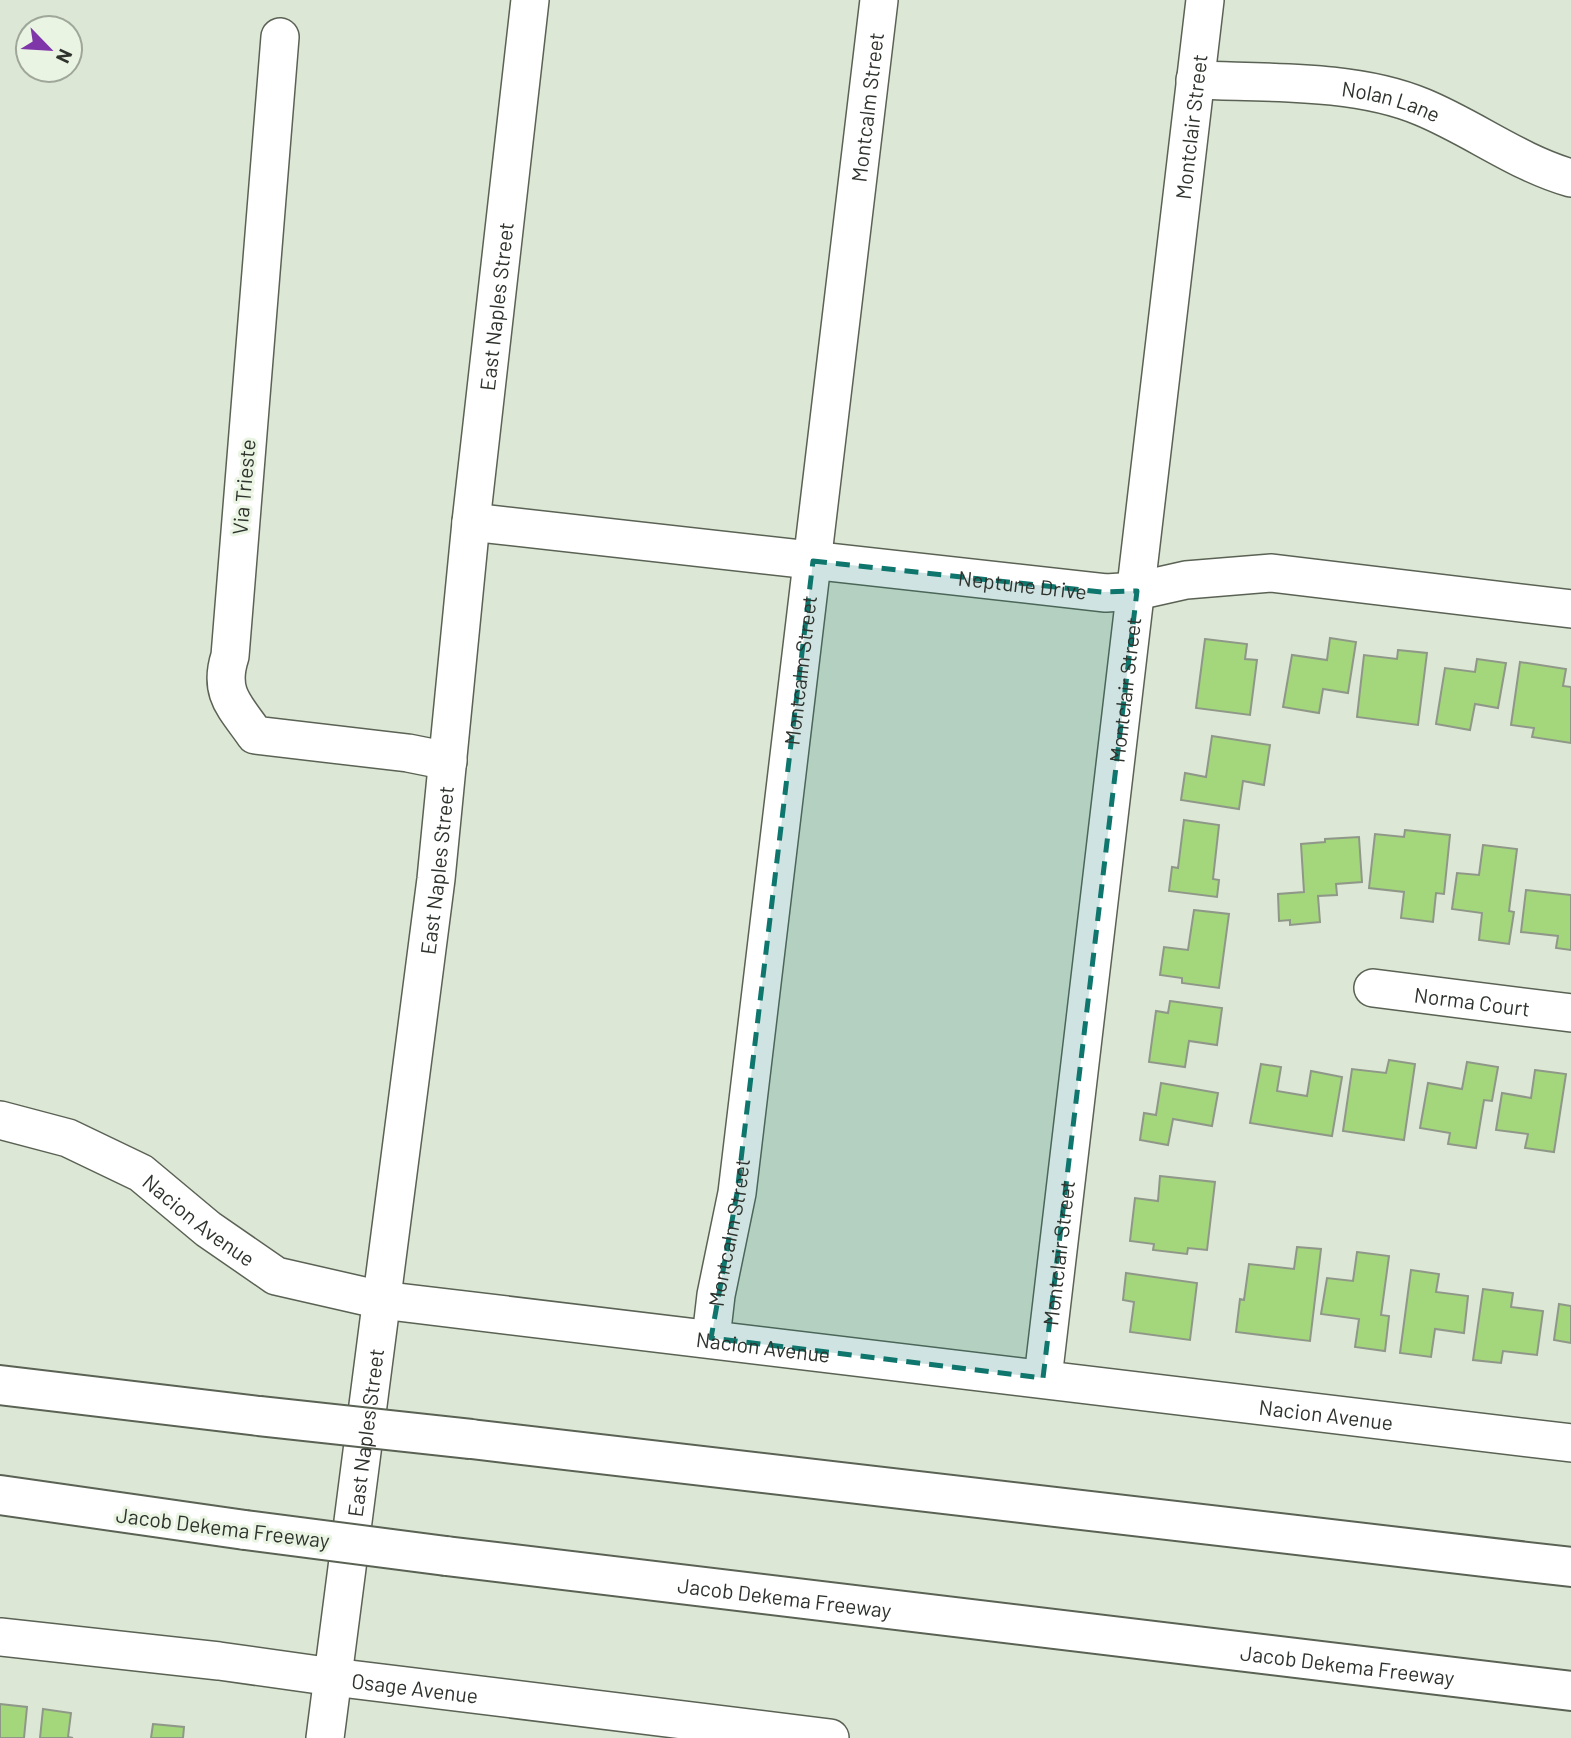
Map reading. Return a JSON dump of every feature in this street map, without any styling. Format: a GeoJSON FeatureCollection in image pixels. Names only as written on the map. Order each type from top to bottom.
{"type":"FeatureCollection","features":[{"type":"Feature","properties":{"kind":"highway"},"geometry":{"type":"LineString","coordinates":[[0,1385],[1571,1567]]}},
{"type":"Feature","properties":{"kind":"highway","name":"Jacob Dekema Freeway"},"geometry":{"type":"LineString","coordinates":[[0,1497],[446,1556],[1571,1691]]}},
{"type":"Feature","properties":{"kind":"street","name":"East Naples Street"},"geometry":{"type":"LineString","coordinates":[[325,1738],[404,1137],[448,761],[471,523],[530,0]]}},
{"type":"Feature","properties":{"kind":"street","name":"Montcalm Street"},"geometry":{"type":"LineString","coordinates":[[711,1338],[716,1296],[737,1194],[879,0]]}},
{"type":"Feature","properties":{"kind":"street","name":"Montclair Street"},"geometry":{"type":"LineString","coordinates":[[1043,1378],[1205,0]]}},
{"type":"Feature","properties":{"kind":"street","name":"Via Trieste"},"geometry":{"type":"LineString","coordinates":[[279,37],[230,656],[224,673],[229,698],[255,735],[408,753],[448,761]]}},
{"type":"Feature","properties":{"kind":"street","name":"Nolan Lane"},"geometry":{"type":"LineString","coordinates":[[1195,80],[1354,88],[1420,106],[1525,160],[1571,178]]}},
{"type":"Feature","properties":{"kind":"street","name":"Neptune Drive"},"geometry":{"type":"LineString","coordinates":[[471,523],[1102,592],[1137,591],[1186,580],[1272,573],[1571,609]]}},
{"type":"Feature","properties":{"kind":"street","name":"Norma Court"},"geometry":{"type":"LineString","coordinates":[[1373,988],[1571,1013]]}},
{"type":"Feature","properties":{"kind":"street","name":"Nacion Avenue"},"geometry":{"type":"LineString","coordinates":[[0,1120],[68,1138],[141,1173],[208,1229],[276,1276],[381,1300],[1571,1443]]}},
{"type":"Feature","properties":{"kind":"street","name":"Osage Avenue"},"geometry":{"type":"LineString","coordinates":[[0,1637],[219,1661],[710,1730],[830,1738]]}},
{"type":"Feature","properties":{"kind":"highlighted area"},"geometry":{"type":"Polygon","coordinates":[[[813,561],[1102,592],[1137,591],[1043,1378],[711,1338],[737,1193],[813,561]]]}},
{"type":"Feature","properties":{"kind":"building"},"geometry":{"type":"Polygon","coordinates":[[[1330,638],[1356,642],[1348,693],[1323,689],[1319,713],[1283,707],[1292,655],[1327,660],[1330,638]]]}},
{"type":"Feature","properties":{"kind":"building"},"geometry":{"type":"Polygon","coordinates":[[[1205,639],[1247,644],[1245,659],[1257,660],[1250,715],[1196,708],[1205,639]]]}},
{"type":"Feature","properties":{"kind":"building"},"geometry":{"type":"Polygon","coordinates":[[[1398,650],[1427,653],[1418,725],[1357,717],[1364,655],[1397,659],[1398,650]]]}},
{"type":"Feature","properties":{"kind":"building"},"geometry":{"type":"Polygon","coordinates":[[[1477,659],[1506,663],[1498,708],[1475,704],[1470,730],[1436,724],[1445,668],[1475,672],[1477,659]]]}},
{"type":"Feature","properties":{"kind":"building"},"geometry":{"type":"Polygon","coordinates":[[[1520,662],[1566,669],[1563,686],[1571,687],[1571,743],[1532,737],[1534,728],[1511,725],[1520,662]]]}},
{"type":"Feature","properties":{"kind":"building"},"geometry":{"type":"Polygon","coordinates":[[[1212,736],[1270,745],[1264,785],[1243,781],[1239,809],[1181,800],[1185,773],[1206,777],[1212,736]]]}},
{"type":"Feature","properties":{"kind":"building"},"geometry":{"type":"Polygon","coordinates":[[[1184,820],[1219,825],[1213,879],[1219,880],[1217,897],[1169,891],[1172,867],[1178,868],[1184,820]]]}},
{"type":"Feature","properties":{"kind":"building"},"geometry":{"type":"Polygon","coordinates":[[[1405,830],[1450,835],[1444,894],[1436,893],[1433,922],[1401,918],[1404,892],[1369,888],[1375,834],[1404,837],[1405,830]]]}},
{"type":"Feature","properties":{"kind":"building"},"geometry":{"type":"Polygon","coordinates":[[[1359,837],[1362,882],[1336,884],[1337,895],[1318,896],[1320,922],[1290,925],[1290,920],[1279,921],[1278,894],[1304,892],[1301,844],[1359,837]]]}},
{"type":"Feature","properties":{"kind":"building"},"geometry":{"type":"Polygon","coordinates":[[[1483,845],[1517,849],[1509,911],[1514,912],[1509,944],[1479,940],[1482,913],[1452,909],[1457,873],[1479,875],[1483,845]]]}},
{"type":"Feature","properties":{"kind":"building"},"geometry":{"type":"Polygon","coordinates":[[[1526,890],[1571,895],[1571,950],[1556,948],[1558,936],[1521,932],[1526,890]]]}},
{"type":"Feature","properties":{"kind":"building"},"geometry":{"type":"Polygon","coordinates":[[[1194,910],[1229,914],[1219,988],[1182,983],[1182,978],[1160,975],[1164,947],[1188,950],[1194,910]]]}},
{"type":"Feature","properties":{"kind":"building"},"geometry":{"type":"Polygon","coordinates":[[[1170,1001],[1222,1008],[1217,1045],[1189,1041],[1185,1067],[1149,1062],[1156,1011],[1168,1013],[1170,1001]]]}},
{"type":"Feature","properties":{"kind":"building"},"geometry":{"type":"Polygon","coordinates":[[[1389,1060],[1415,1064],[1404,1140],[1343,1131],[1352,1069],[1386,1073],[1389,1060]]]}},
{"type":"Feature","properties":{"kind":"building"},"geometry":{"type":"Polygon","coordinates":[[[1467,1062],[1498,1067],[1492,1101],[1484,1100],[1476,1148],[1448,1144],[1450,1133],[1420,1128],[1428,1083],[1462,1089],[1467,1062]]]}},
{"type":"Feature","properties":{"kind":"building"},"geometry":{"type":"Polygon","coordinates":[[[1261,1064],[1281,1067],[1277,1091],[1307,1096],[1311,1071],[1342,1077],[1332,1136],[1250,1123],[1261,1064]]]}},
{"type":"Feature","properties":{"kind":"building"},"geometry":{"type":"Polygon","coordinates":[[[1535,1070],[1566,1074],[1554,1152],[1525,1148],[1528,1134],[1496,1130],[1502,1093],[1531,1098],[1535,1070]]]}},
{"type":"Feature","properties":{"kind":"building"},"geometry":{"type":"Polygon","coordinates":[[[1161,1083],[1218,1093],[1212,1126],[1173,1119],[1168,1145],[1140,1140],[1144,1113],[1156,1115],[1161,1083]]]}},
{"type":"Feature","properties":{"kind":"building"},"geometry":{"type":"Polygon","coordinates":[[[1160,1176],[1215,1182],[1207,1250],[1188,1248],[1187,1254],[1153,1250],[1154,1244],[1130,1241],[1135,1198],[1158,1201],[1160,1176]]]}},
{"type":"Feature","properties":{"kind":"building"},"geometry":{"type":"Polygon","coordinates":[[[1297,1247],[1321,1249],[1310,1341],[1236,1332],[1240,1299],[1244,1300],[1249,1264],[1294,1269],[1297,1247]]]}},
{"type":"Feature","properties":{"kind":"building"},"geometry":{"type":"Polygon","coordinates":[[[1357,1252],[1389,1256],[1381,1315],[1389,1316],[1385,1351],[1355,1347],[1359,1319],[1321,1314],[1327,1278],[1353,1281],[1357,1252]]]}},
{"type":"Feature","properties":{"kind":"building"},"geometry":{"type":"Polygon","coordinates":[[[1411,1270],[1439,1274],[1436,1292],[1468,1296],[1464,1333],[1435,1329],[1431,1357],[1400,1353],[1411,1270]]]}},
{"type":"Feature","properties":{"kind":"building"},"geometry":{"type":"Polygon","coordinates":[[[1126,1273],[1197,1283],[1190,1340],[1130,1332],[1134,1302],[1123,1300],[1126,1273]]]}},
{"type":"Feature","properties":{"kind":"building"},"geometry":{"type":"Polygon","coordinates":[[[1483,1289],[1513,1293],[1511,1307],[1543,1311],[1537,1355],[1503,1351],[1501,1363],[1473,1360],[1483,1289]]]}},
{"type":"Feature","properties":{"kind":"building"},"geometry":{"type":"Polygon","coordinates":[[[1559,1304],[1571,1306],[1571,1343],[1554,1340],[1559,1304]]]}},
{"type":"Feature","properties":{"kind":"building"},"geometry":{"type":"Polygon","coordinates":[[[0,1704],[27,1707],[24,1738],[0,1738],[0,1704]]]}},
{"type":"Feature","properties":{"kind":"building"},"geometry":{"type":"Polygon","coordinates":[[[43,1709],[71,1713],[68,1737],[73,1738],[40,1738],[43,1709]]]}},
{"type":"Feature","properties":{"kind":"building"},"geometry":{"type":"Polygon","coordinates":[[[153,1724],[184,1727],[183,1738],[151,1738],[153,1724]]]}}]}
